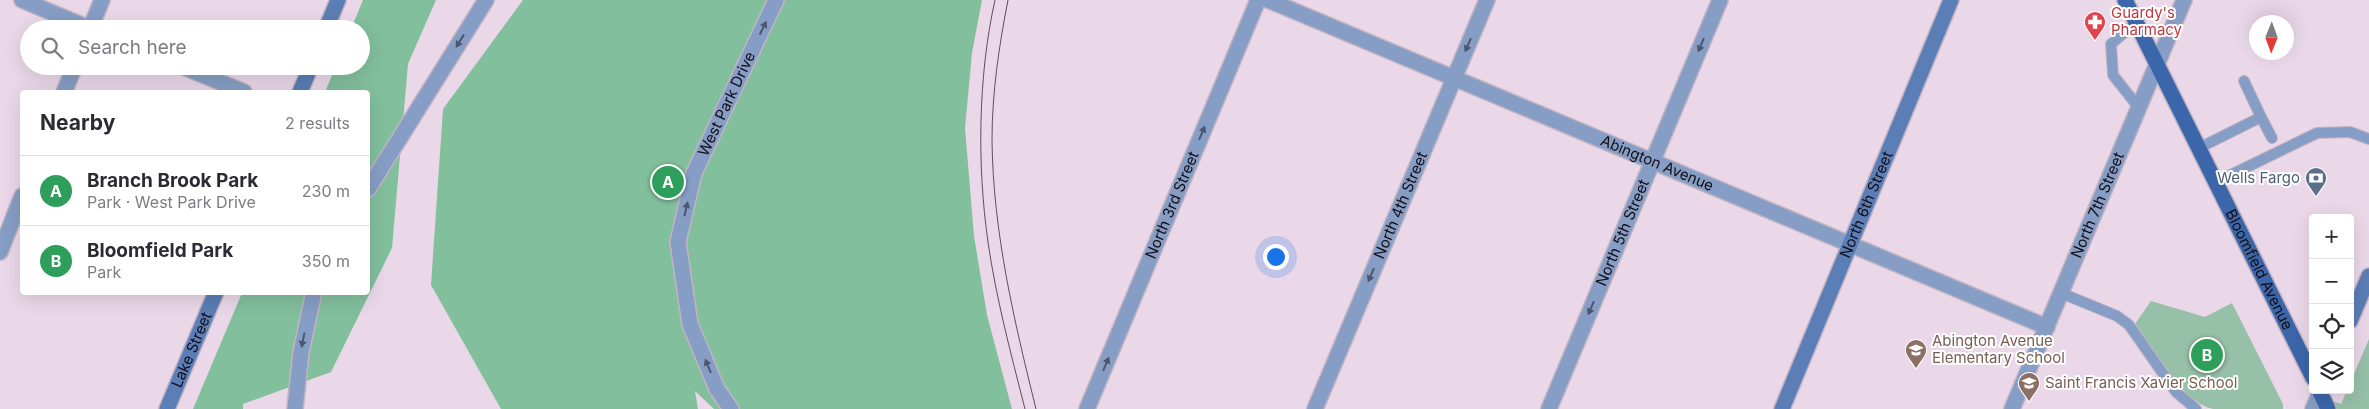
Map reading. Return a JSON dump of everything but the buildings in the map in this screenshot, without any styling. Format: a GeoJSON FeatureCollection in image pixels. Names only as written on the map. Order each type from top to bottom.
{"type":"FeatureCollection","features":[{"type":"Feature","properties":{"kind":"main road","name":"Bloomfield Avenue"},"geometry":{"type":"LineString","coordinates":[[2126,0],[2309,370]]}},
{"type":"Feature","properties":{"kind":"main road"},"geometry":{"type":"LineString","coordinates":[[2321,394],[2328,409]]}},
{"type":"Feature","properties":{"kind":"street"},"geometry":{"type":"LineString","coordinates":[[22,0],[69,20]]}},
{"type":"Feature","properties":{"kind":"street"},"geometry":{"type":"LineString","coordinates":[[94,20],[102,0]]}},
{"type":"Feature","properties":{"kind":"street"},"geometry":{"type":"LineString","coordinates":[[330,20],[338,0]]}},
{"type":"Feature","properties":{"kind":"street"},"geometry":{"type":"LineString","coordinates":[[370,186],[486,0]]}},
{"type":"Feature","properties":{"kind":"street","name":"West Park Drive"},"geometry":{"type":"LineString","coordinates":[[731,409],[717,388],[690,324],[678,242],[694,173],[776,0]]}},
{"type":"Feature","properties":{"kind":"street","name":"North 3rd Street"},"geometry":{"type":"LineString","coordinates":[[1087,409],[1258,0]]}},
{"type":"Feature","properties":{"kind":"street","name":"Abington Avenue"},"geometry":{"type":"LineString","coordinates":[[1268,0],[2047,327]]}},
{"type":"Feature","properties":{"kind":"street","name":"North 4th Street"},"geometry":{"type":"LineString","coordinates":[[1315,409],[1487,0]]}},
{"type":"Feature","properties":{"kind":"street","name":"North 5th Street"},"geometry":{"type":"LineString","coordinates":[[1548,409],[1720,0]]}},
{"type":"Feature","properties":{"kind":"street","name":"North 6th Street"},"geometry":{"type":"LineString","coordinates":[[1782,409],[1951,0]]}},
{"type":"Feature","properties":{"kind":"street","name":"North 7th Street"},"geometry":{"type":"LineString","coordinates":[[2012,409],[2184,0]]}},
{"type":"Feature","properties":{"kind":"street"},"geometry":{"type":"LineString","coordinates":[[65,90],[71,75]]}},
{"type":"Feature","properties":{"kind":"street"},"geometry":{"type":"LineString","coordinates":[[203,75],[239,90]]}},
{"type":"Feature","properties":{"kind":"street"},"geometry":{"type":"LineString","coordinates":[[301,90],[307,75]]}},
{"type":"Feature","properties":{"kind":"street"},"geometry":{"type":"LineString","coordinates":[[0,252],[20,201]]}},
{"type":"Feature","properties":{"kind":"street"},"geometry":{"type":"LineString","coordinates":[[2354,312],[2369,276]]}},
{"type":"Feature","properties":{"kind":"street","name":"Lake Street"},"geometry":{"type":"LineString","coordinates":[[167,409],[215,295]]}},
{"type":"Feature","properties":{"kind":"street"},"geometry":{"type":"LineString","coordinates":[[295,409],[300,352],[313,295]]}},
{"type":"Feature","properties":{"kind":"street"},"geometry":{"type":"LineString","coordinates":[[2313,409],[2319,394]]}},
{"type":"Feature","properties":{"kind":"lane"},"geometry":{"type":"LineString","coordinates":[[2137,22],[2111,44],[2113,75],[2139,108]]}},
{"type":"Feature","properties":{"kind":"lane"},"geometry":{"type":"LineString","coordinates":[[2244,81],[2272,138]]}},
{"type":"Feature","properties":{"kind":"lane"},"geometry":{"type":"LineString","coordinates":[[2199,148],[2261,118]]}},
{"type":"Feature","properties":{"kind":"lane"},"geometry":{"type":"LineString","coordinates":[[2216,182],[2317,133],[2350,132],[2369,139]]}},
{"type":"Feature","properties":{"kind":"lane"},"geometry":{"type":"LineString","coordinates":[[2061,292],[2117,316],[2129,325],[2176,392],[2196,409]]}},
{"type":"Feature","properties":{"kind":"green space"},"geometry":{"type":"Polygon","coordinates":[[[363,0],[436,0],[408,64],[392,248],[370,293],[370,90],[326,90],[332,75],[370,75],[370,20],[355,20],[363,0]]]}},
{"type":"Feature","properties":{"kind":"green space"},"geometry":{"type":"Polygon","coordinates":[[[523,0],[982,0],[972,53],[965,128],[974,236],[987,315],[1012,409],[714,409],[695,391],[698,409],[501,409],[431,285],[443,109],[523,0]]]}},
{"type":"Feature","properties":{"kind":"green space"},"geometry":{"type":"Polygon","coordinates":[[[241,295],[369,295],[331,372],[243,404],[243,409],[193,409],[241,295]]]}},
{"type":"Feature","properties":{"kind":"green space"},"geometry":{"type":"Polygon","coordinates":[[[2151,301],[2205,317],[2232,303],[2283,404],[2283,409],[2213,409],[2201,404],[2190,396],[2169,374],[2135,324],[2151,301]]]}},
{"type":"Feature","properties":{"kind":"green space"},"geometry":{"type":"Polygon","coordinates":[[[2369,339],[2369,409],[2328,409],[2322,397],[2341,404],[2345,394],[2354,394],[2354,374],[2369,339]]]}},
{"type":"Feature","properties":{"kind":"tram line"},"geometry":{"type":"LineString","coordinates":[[995,0],[989,29],[982,90],[981,152],[984,213],[995,284],[1025,409]]}},
{"type":"Feature","properties":{"kind":"tram line"},"geometry":{"type":"LineString","coordinates":[[1008,0],[995,87],[992,122],[993,174],[1006,276],[1036,409]]}},
{"type":"Feature","properties":{"kind":"place","name":"Guardy's Pharmacy"},"geometry":{"type":"Point","coordinates":[2095,41]}},
{"type":"Feature","properties":{"kind":"place","name":"Branch Brook Park"},"geometry":{"type":"Point","coordinates":[668,182]}},
{"type":"Feature","properties":{"kind":"place","name":"Wells Fargo"},"geometry":{"type":"Point","coordinates":[2316,197]}},
{"type":"Feature","properties":{"kind":"place","name":"Bloomfield Park"},"geometry":{"type":"Point","coordinates":[2207,355]}},
{"type":"Feature","properties":{"kind":"place","name":"Abington Avenue Elementary School"},"geometry":{"type":"Point","coordinates":[1916,369]}},
{"type":"Feature","properties":{"kind":"place","name":"Saint Francis Xavier School"},"geometry":{"type":"Point","coordinates":[2029,402]}}]}
